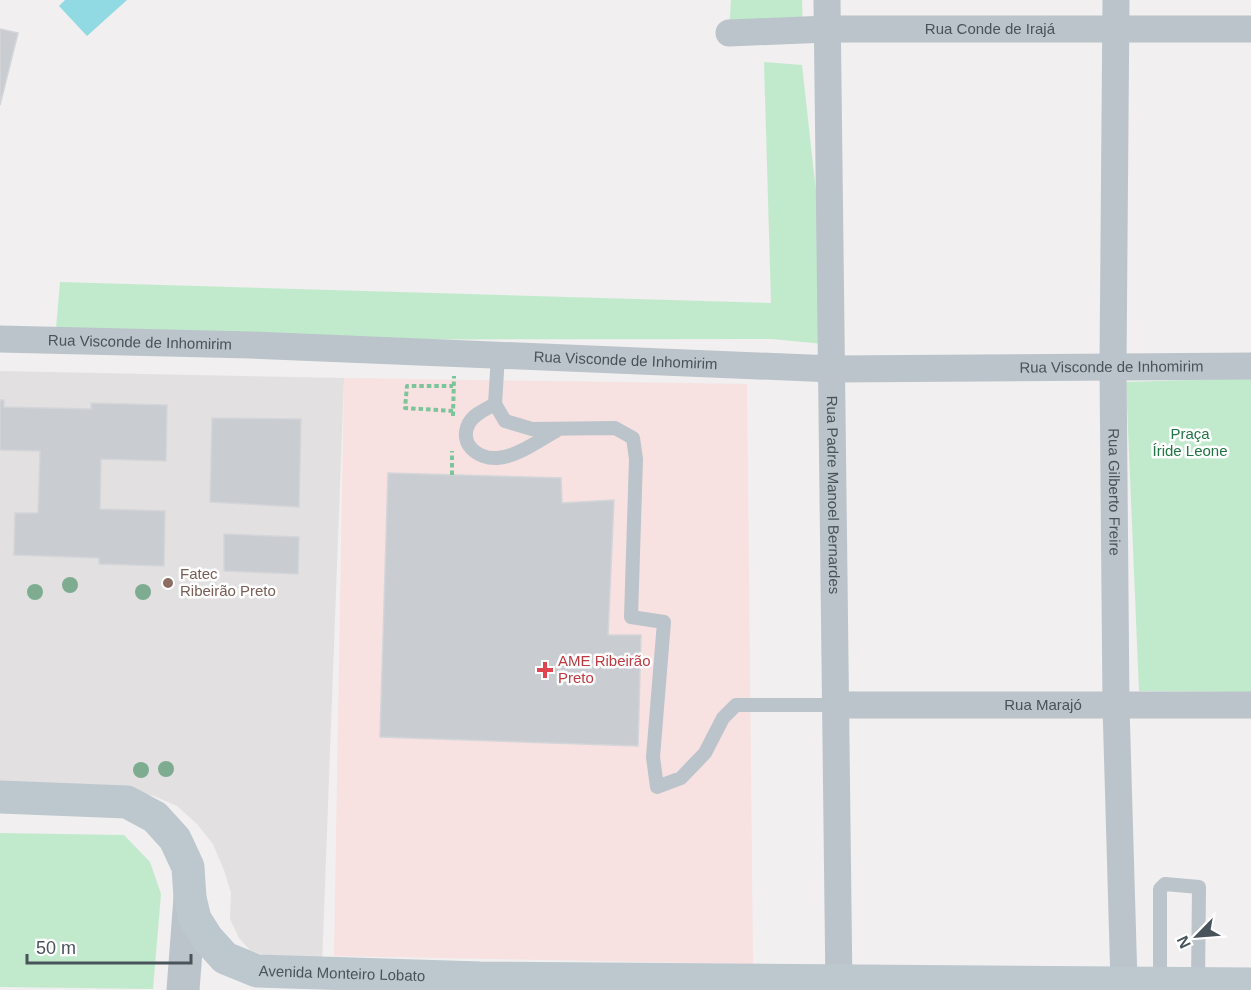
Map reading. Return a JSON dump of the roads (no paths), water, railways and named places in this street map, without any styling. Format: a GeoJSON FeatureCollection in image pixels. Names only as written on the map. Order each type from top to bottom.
{"type":"FeatureCollection","features":[{"type":"Feature","properties":{"kind":"main road","name":"Avenida Monteiro Lobato"},"geometry":{"type":"LineString","coordinates":[[0,797],[128,802],[155,817],[175,839],[188,867],[190,898],[195,919],[207,938],[225,957],[257,971],[839,985],[1251,984]]}},
{"type":"Feature","properties":{"kind":"street","name":"Rua Padre Manoel Bernardes"},"geometry":{"type":"LineString","coordinates":[[826,0],[833,369],[839,985]]}},
{"type":"Feature","properties":{"kind":"street","name":"Rua Gilberto Freire"},"geometry":{"type":"LineString","coordinates":[[1116,0],[1113,366],[1116,706],[1124,983]]}},
{"type":"Feature","properties":{"kind":"street","name":"Rua Conde de Irajá"},"geometry":{"type":"LineString","coordinates":[[729,33],[827,29],[1116,31],[1251,29]]}},
{"type":"Feature","properties":{"kind":"street","name":"Rua Visconde de Inhomirim"},"geometry":{"type":"LineString","coordinates":[[0,339],[833,369],[1251,366]]}},
{"type":"Feature","properties":{"kind":"street","name":"Rua Marajó"},"geometry":{"type":"LineString","coordinates":[[836,705],[1251,705]]}},
{"type":"Feature","properties":{"kind":"street"},"geometry":{"type":"LineString","coordinates":[[183,990],[190,898]]}},
{"type":"Feature","properties":{"kind":"lane"},"geometry":{"type":"LineString","coordinates":[[498,356],[495,404],[505,421],[532,429],[615,428],[633,438],[636,459],[631,617],[664,622],[653,757],[657,787],[681,778],[705,753],[723,718],[736,705],[836,705]]}},
{"type":"Feature","properties":{"kind":"lane"},"geometry":{"type":"LineString","coordinates":[[495,404],[479,413],[468,424],[466,440],[473,451],[482,457],[500,458],[559,429]]}},
{"type":"Feature","properties":{"kind":"lane"},"geometry":{"type":"LineString","coordinates":[[1160,983],[1160,889],[1165,884],[1192,884],[1199,887],[1200,894],[1198,984]]}},
{"type":"Feature","properties":{"kind":"water"},"geometry":{"type":"Polygon","coordinates":[[[65,0],[127,0],[87,36],[59,6],[65,0]]]}},
{"type":"Feature","properties":{"kind":"place","name":"Fatec Ribeirão Preto"},"geometry":{"type":"Point","coordinates":[168,583]}},
{"type":"Feature","properties":{"kind":"place","name":"AME Ribeirão Preto"},"geometry":{"type":"Point","coordinates":[545,670]}},
{"type":"Feature","properties":{"kind":"park label","name":"Praça Íride Leone"},"geometry":{"type":"Point","coordinates":[1190,442]}}]}
